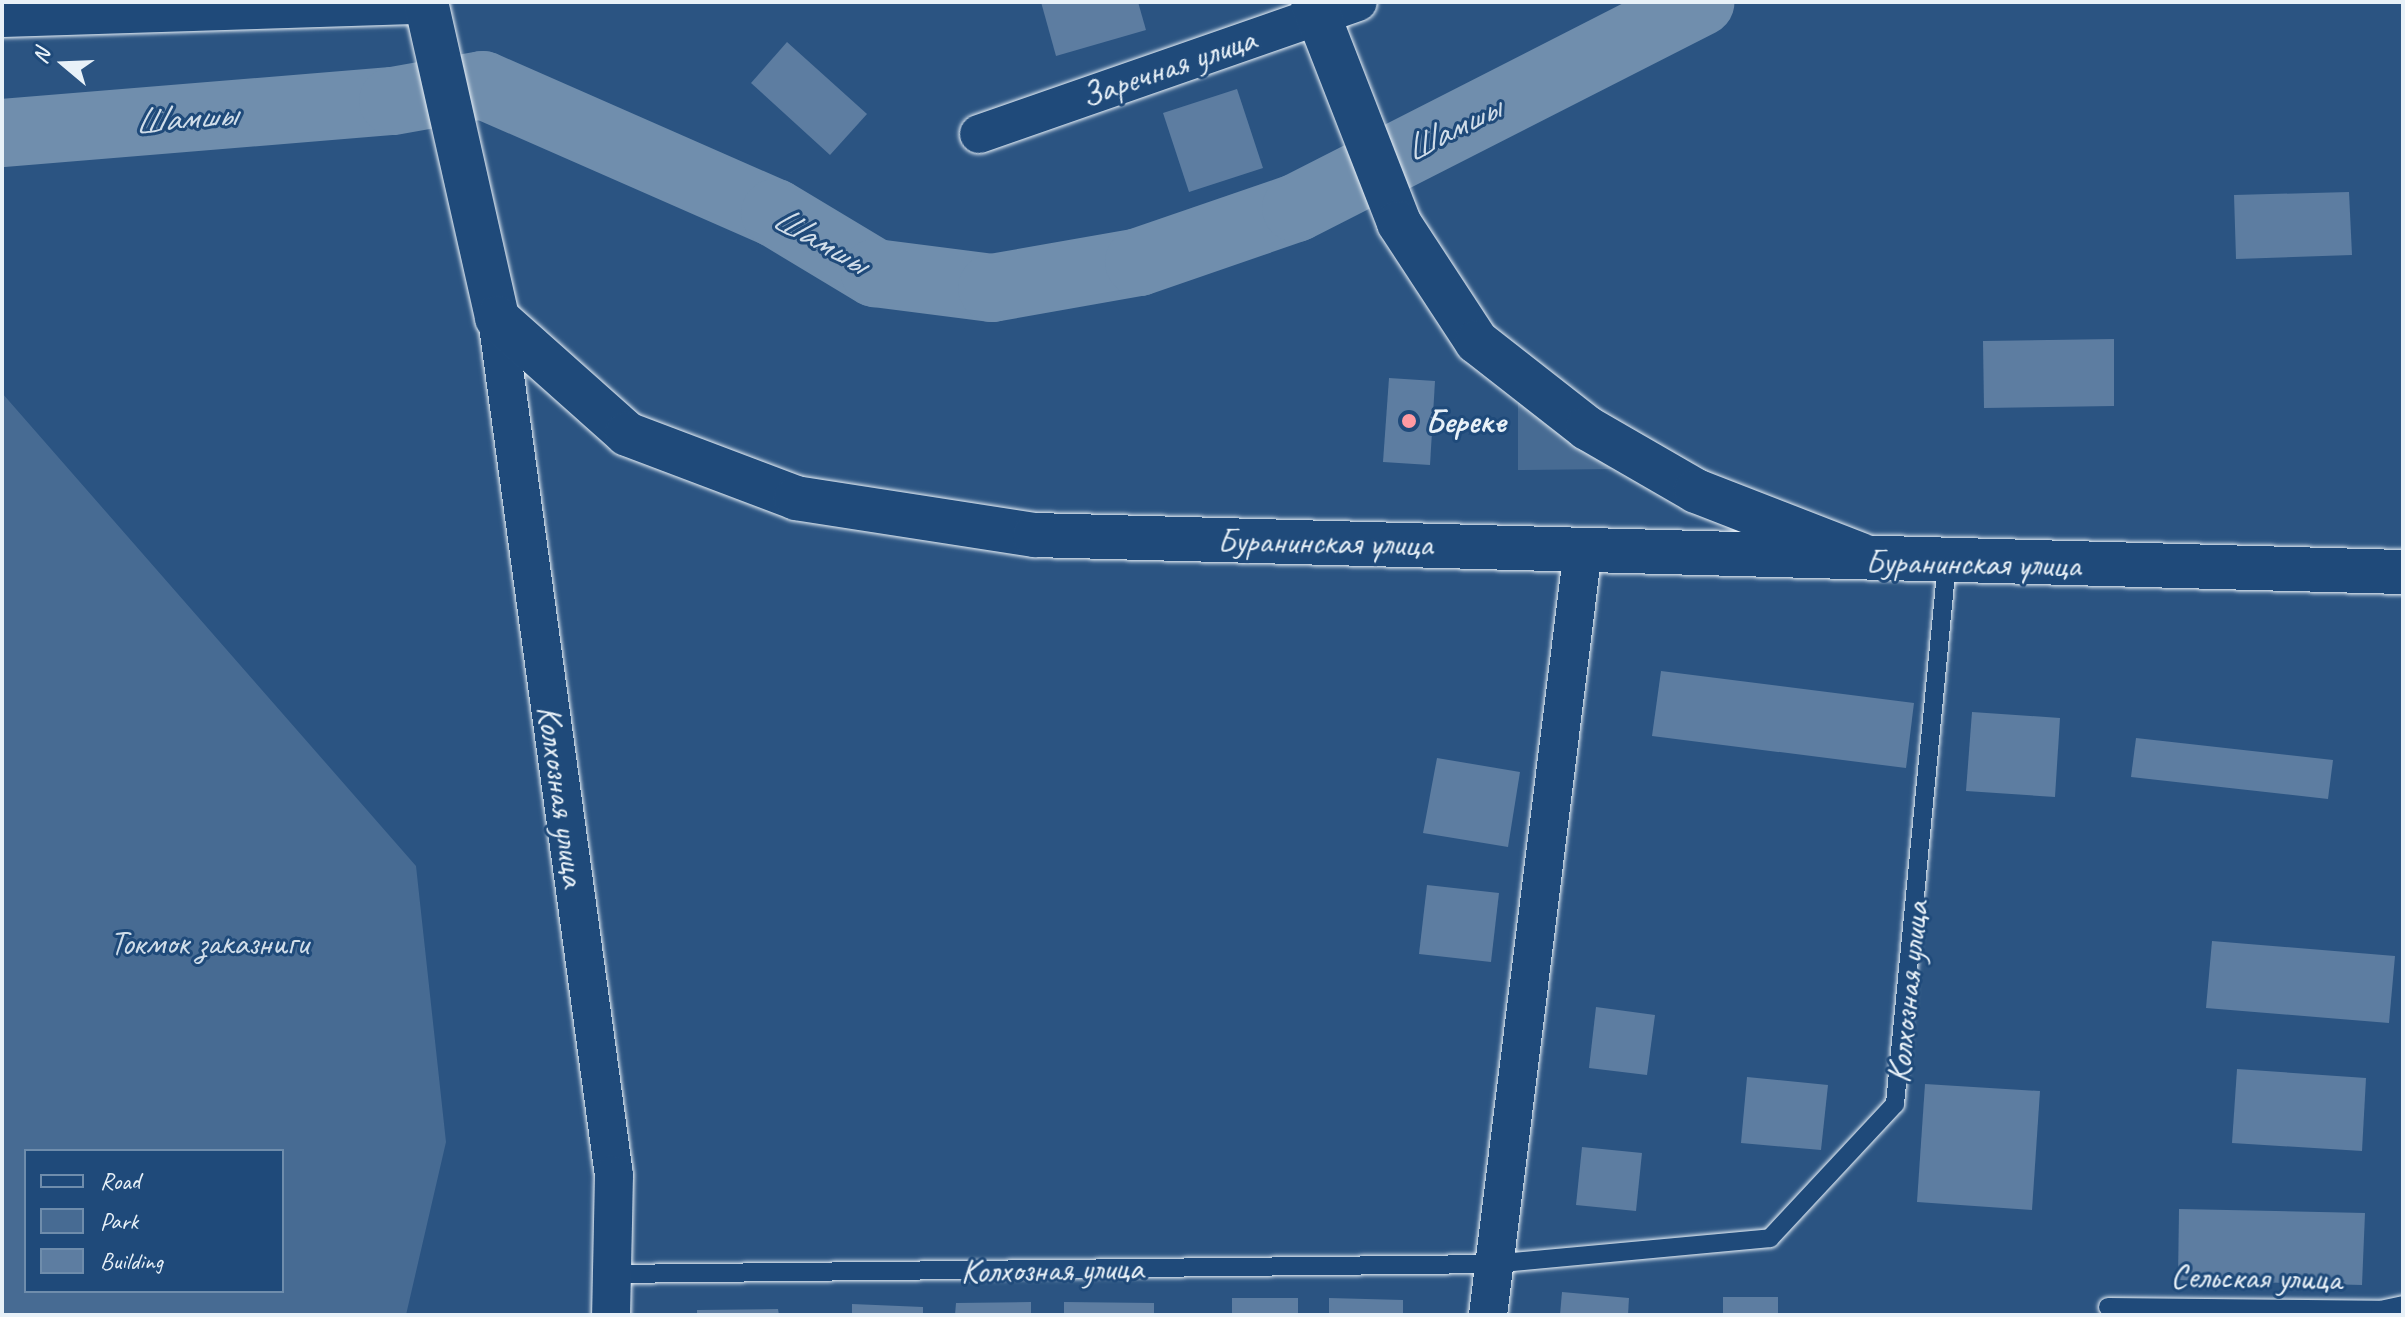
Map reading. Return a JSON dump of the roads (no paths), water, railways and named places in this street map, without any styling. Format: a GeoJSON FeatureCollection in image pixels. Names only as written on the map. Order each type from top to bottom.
{"type":"FeatureCollection","features":[{"type":"Feature","properties":{"kind":"main road"},"geometry":{"type":"LineString","coordinates":[[1314,9],[1350,108],[1399,223],[1477,342],[1587,428],[1696,491],[1878,562]]}},
{"type":"Feature","properties":{"kind":"main road"},"geometry":{"type":"LineString","coordinates":[[429,16],[459,131],[497,318]]}},
{"type":"Feature","properties":{"kind":"main road","name":"Буранинская улица"},"geometry":{"type":"LineString","coordinates":[[497,318],[627,434],[796,498],[1035,535],[1583,549],[1878,562],[2403,572]]}},
{"type":"Feature","properties":{"kind":"street","name":"Заречная улица"},"geometry":{"type":"LineString","coordinates":[[979,134],[1314,9],[1358,2]]}},
{"type":"Feature","properties":{"kind":"street"},"geometry":{"type":"LineString","coordinates":[[2,18],[429,16]]}},
{"type":"Feature","properties":{"kind":"street","name":"Колхозная улица"},"geometry":{"type":"LineString","coordinates":[[497,318],[614,1175],[611,1315]]}},
{"type":"Feature","properties":{"kind":"street"},"geometry":{"type":"LineString","coordinates":[[1488,1315],[1583,549]]}},
{"type":"Feature","properties":{"kind":"lane","name":"Колхозная улица"},"geometry":{"type":"LineString","coordinates":[[612,1274],[1492,1264],[1770,1238],[1895,1104],[1947,563]]}},
{"type":"Feature","properties":{"kind":"lane","name":"Сельская улица"},"geometry":{"type":"LineString","coordinates":[[2108,1307],[2380,1310],[2403,1305]]}},
{"type":"Feature","properties":{"kind":"waterway","name":"Шамшы"},"geometry":{"type":"LineString","coordinates":[[2,133],[393,101],[483,85],[775,213],[875,273],[992,288],[1139,262],[1296,208],[1701,2]]}},
{"type":"Feature","properties":{"kind":"place","name":"Береке"},"geometry":{"type":"Point","coordinates":[1409,421]}},
{"type":"Feature","properties":{"kind":"park label","name":"Токмок заказниги"},"geometry":{"type":"Point","coordinates":[209,943]}}]}
